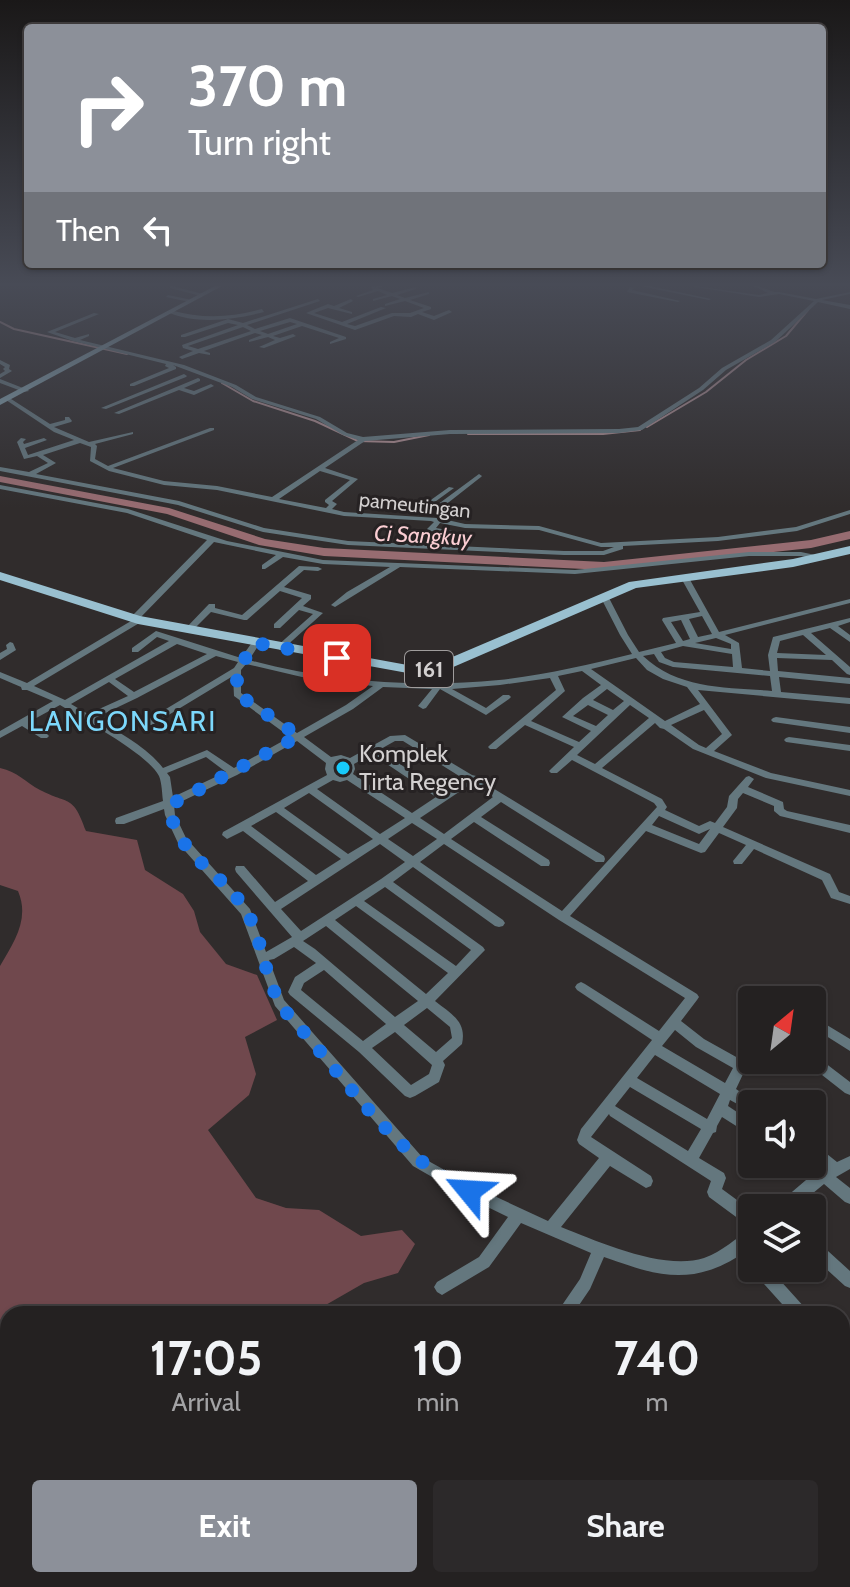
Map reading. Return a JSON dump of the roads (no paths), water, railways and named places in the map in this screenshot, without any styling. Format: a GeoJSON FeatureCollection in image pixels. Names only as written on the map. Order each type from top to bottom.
{"type":"FeatureCollection","features":[{"type":"Feature","properties":{"kind":"main road","name":"161"},"geometry":{"type":"LineString","coordinates":[[3,581],[134,621],[413,670],[446,665],[633,585],[817,558],[850,550]]}},
{"type":"Feature","properties":{"kind":"street"},"geometry":{"type":"LineString","coordinates":[[4,401],[84,360]]}},
{"type":"Feature","properties":{"kind":"street"},"geometry":{"type":"LineString","coordinates":[[132,385],[174,368],[150,360]]}},
{"type":"Feature","properties":{"kind":"street"},"geometry":{"type":"LineString","coordinates":[[152,360],[182,366],[234,386],[254,398],[318,418],[348,436],[362,440],[450,432],[582,433],[640,429],[740,360]]}},
{"type":"Feature","properties":{"kind":"street"},"geometry":{"type":"LineString","coordinates":[[0,362],[8,366],[9,371],[0,379],[26,391]]}},
{"type":"Feature","properties":{"kind":"street"},"geometry":{"type":"LineString","coordinates":[[104,408],[184,376]]}},
{"type":"Feature","properties":{"kind":"street"},"geometry":{"type":"LineString","coordinates":[[152,377],[194,393]]}},
{"type":"Feature","properties":{"kind":"street"},"geometry":{"type":"LineString","coordinates":[[117,413],[198,380]]}},
{"type":"Feature","properties":{"kind":"street"},"geometry":{"type":"LineString","coordinates":[[184,398],[211,386]]}},
{"type":"Feature","properties":{"kind":"street"},"geometry":{"type":"LineString","coordinates":[[4,401],[94,446],[92,460],[107,468],[212,429]]}},
{"type":"Feature","properties":{"kind":"street"},"geometry":{"type":"LineString","coordinates":[[50,426],[69,421],[67,418]]}},
{"type":"Feature","properties":{"kind":"street"},"geometry":{"type":"LineString","coordinates":[[89,444],[131,433]]}},
{"type":"Feature","properties":{"kind":"street"},"geometry":{"type":"LineString","coordinates":[[44,440],[22,443],[24,458],[79,441]]}},
{"type":"Feature","properties":{"kind":"street"},"geometry":{"type":"LineString","coordinates":[[274,499],[362,440]]}},
{"type":"Feature","properties":{"kind":"street"},"geometry":{"type":"LineString","coordinates":[[29,475],[53,463],[38,454]]}},
{"type":"Feature","properties":{"kind":"street","name":"pameutingan"},"geometry":{"type":"LineString","coordinates":[[107,468],[179,486],[217,488],[328,510],[487,528],[539,528],[594,544],[625,545],[797,529],[850,512]]}},
{"type":"Feature","properties":{"kind":"street"},"geometry":{"type":"LineString","coordinates":[[0,469],[179,503],[247,526],[348,543],[604,553],[625,545]]}},
{"type":"Feature","properties":{"kind":"street"},"geometry":{"type":"LineString","coordinates":[[321,469],[355,479],[327,501],[333,504],[328,510]]}},
{"type":"Feature","properties":{"kind":"street"},"geometry":{"type":"LineString","coordinates":[[455,534],[431,529],[448,510],[440,505],[479,476]]}},
{"type":"Feature","properties":{"kind":"street"},"geometry":{"type":"LineString","coordinates":[[0,487],[128,511],[212,539],[323,562],[575,572],[749,554],[801,554],[817,558]]}},
{"type":"Feature","properties":{"kind":"street"},"geometry":{"type":"LineString","coordinates":[[430,503],[447,488],[457,490]]}},
{"type":"Feature","properties":{"kind":"street"},"geometry":{"type":"LineString","coordinates":[[515,527],[523,518]]}},
{"type":"Feature","properties":{"kind":"street"},"geometry":{"type":"LineString","coordinates":[[226,542],[247,526]]}},
{"type":"Feature","properties":{"kind":"street"},"geometry":{"type":"LineString","coordinates":[[471,550],[487,528]]}},
{"type":"Feature","properties":{"kind":"street"},"geometry":{"type":"LineString","coordinates":[[25,688],[134,621],[212,539]]}},
{"type":"Feature","properties":{"kind":"street"},"geometry":{"type":"LineString","coordinates":[[265,567],[282,554]]}},
{"type":"Feature","properties":{"kind":"street"},"geometry":{"type":"LineString","coordinates":[[335,605],[351,591],[387,575],[398,565]]}},
{"type":"Feature","properties":{"kind":"street"},"geometry":{"type":"LineString","coordinates":[[188,630],[212,607],[244,618],[302,568],[318,569]]}},
{"type":"Feature","properties":{"kind":"street"},"geometry":{"type":"LineString","coordinates":[[685,578],[717,635],[735,643],[738,671]]}},
{"type":"Feature","properties":{"kind":"street"},"geometry":{"type":"LineString","coordinates":[[277,626],[308,597],[279,588]]}},
{"type":"Feature","properties":{"kind":"street"},"geometry":{"type":"LineString","coordinates":[[604,596],[637,654],[656,671],[691,686],[850,701]]}},
{"type":"Feature","properties":{"kind":"street"},"geometry":{"type":"LineString","coordinates":[[134,621],[158,635],[239,666],[326,681],[408,687],[551,675],[850,601]]}},
{"type":"Feature","properties":{"kind":"street"},"geometry":{"type":"LineString","coordinates":[[280,647],[319,613],[298,607]]}},
{"type":"Feature","properties":{"kind":"street"},"geometry":{"type":"LineString","coordinates":[[706,613],[666,620],[680,643],[736,652]]}},
{"type":"Feature","properties":{"kind":"street"},"geometry":{"type":"LineString","coordinates":[[684,617],[695,640]]}},
{"type":"Feature","properties":{"kind":"street"},"geometry":{"type":"LineString","coordinates":[[774,619],[794,634]]}},
{"type":"Feature","properties":{"kind":"street"},"geometry":{"type":"LineString","coordinates":[[777,694],[772,655],[776,639],[850,620]]}},
{"type":"Feature","properties":{"kind":"street"},"geometry":{"type":"LineString","coordinates":[[832,625],[850,639]]}},
{"type":"Feature","properties":{"kind":"street"},"geometry":{"type":"LineString","coordinates":[[805,632],[850,672]]}},
{"type":"Feature","properties":{"kind":"street"},"geometry":{"type":"LineString","coordinates":[[135,650],[158,635]]}},
{"type":"Feature","properties":{"kind":"street"},"geometry":{"type":"LineString","coordinates":[[0,735],[110,679],[175,641]]}},
{"type":"Feature","properties":{"kind":"street"},"geometry":{"type":"LineString","coordinates":[[149,723],[239,666],[256,643]]}},
{"type":"Feature","properties":{"kind":"street"},"geometry":{"type":"LineString","coordinates":[[0,657],[12,650],[10,645]]}},
{"type":"Feature","properties":{"kind":"street"},"geometry":{"type":"LineString","coordinates":[[656,650],[667,663],[850,681]]}},
{"type":"Feature","properties":{"kind":"street"},"geometry":{"type":"LineString","coordinates":[[87,718],[213,654]]}},
{"type":"Feature","properties":{"kind":"street"},"geometry":{"type":"LineString","coordinates":[[772,655],[834,658]]}},
{"type":"Feature","properties":{"kind":"street"},"geometry":{"type":"LineString","coordinates":[[239,666],[237,694],[332,762],[350,762],[393,738],[405,738],[600,859]]}},
{"type":"Feature","properties":{"kind":"street"},"geometry":{"type":"LineString","coordinates":[[493,747],[562,689],[551,675],[537,666]]}},
{"type":"Feature","properties":{"kind":"street"},"geometry":{"type":"LineString","coordinates":[[583,668],[658,722],[708,751],[769,776],[850,793]]}},
{"type":"Feature","properties":{"kind":"street"},"geometry":{"type":"LineString","coordinates":[[408,687],[413,670]]}},
{"type":"Feature","properties":{"kind":"street"},"geometry":{"type":"LineString","coordinates":[[0,675],[63,703],[142,752],[161,772],[168,786],[173,825],[200,864],[242,904],[274,993],[285,1011],[418,1162],[445,1179],[519,1214],[600,1248],[660,1268],[688,1270],[738,1247]]}},
{"type":"Feature","properties":{"kind":"street"},"geometry":{"type":"LineString","coordinates":[[110,679],[134,696]]}},
{"type":"Feature","properties":{"kind":"street"},"geometry":{"type":"LineString","coordinates":[[120,821],[170,805],[234,773],[338,716],[381,686]]}},
{"type":"Feature","properties":{"kind":"street"},"geometry":{"type":"LineString","coordinates":[[440,686],[486,712],[506,697]]}},
{"type":"Feature","properties":{"kind":"street"},"geometry":{"type":"LineString","coordinates":[[423,706],[440,686]]}},
{"type":"Feature","properties":{"kind":"street"},"geometry":{"type":"LineString","coordinates":[[597,730],[567,717],[605,686]]}},
{"type":"Feature","properties":{"kind":"street"},"geometry":{"type":"LineString","coordinates":[[691,686],[727,735],[708,751]]}},
{"type":"Feature","properties":{"kind":"street"},"geometry":{"type":"LineString","coordinates":[[586,700],[614,714]]}},
{"type":"Feature","properties":{"kind":"street"},"geometry":{"type":"LineString","coordinates":[[554,771],[629,702]]}},
{"type":"Feature","properties":{"kind":"street"},"geometry":{"type":"LineString","coordinates":[[597,767],[658,722],[706,705]]}},
{"type":"Feature","properties":{"kind":"street"},"geometry":{"type":"LineString","coordinates":[[776,720],[850,730]]}},
{"type":"Feature","properties":{"kind":"street"},"geometry":{"type":"LineString","coordinates":[[523,721],[580,746]]}},
{"type":"Feature","properties":{"kind":"street"},"geometry":{"type":"LineString","coordinates":[[22,722],[44,736]]}},
{"type":"Feature","properties":{"kind":"street"},"geometry":{"type":"LineString","coordinates":[[789,740],[850,748]]}},
{"type":"Feature","properties":{"kind":"street"},"geometry":{"type":"LineString","coordinates":[[373,750],[443,797]]}},
{"type":"Feature","properties":{"kind":"street"},"geometry":{"type":"LineString","coordinates":[[161,772],[207,753],[234,773]]}},
{"type":"Feature","properties":{"kind":"street"},"geometry":{"type":"LineString","coordinates":[[563,917],[662,806],[597,767],[570,755]]}},
{"type":"Feature","properties":{"kind":"street"},"geometry":{"type":"LineString","coordinates":[[332,762],[327,768],[334,775]]}},
{"type":"Feature","properties":{"kind":"street"},"geometry":{"type":"LineString","coordinates":[[347,775],[353,767],[350,762]]}},
{"type":"Feature","properties":{"kind":"street"},"geometry":{"type":"LineString","coordinates":[[227,835],[334,775],[347,775],[563,917],[689,993],[692,1001],[584,1137],[589,1144],[646,1181]]}},
{"type":"Feature","properties":{"kind":"street"},"geometry":{"type":"LineString","coordinates":[[274,908],[473,778]]}},
{"type":"Feature","properties":{"kind":"street"},"geometry":{"type":"LineString","coordinates":[[646,827],[698,850],[732,808],[733,798],[745,783],[779,804],[779,811],[784,814],[850,829]]}},
{"type":"Feature","properties":{"kind":"street"},"geometry":{"type":"LineString","coordinates":[[310,789],[499,923]]}},
{"type":"Feature","properties":{"kind":"street"},"geometry":{"type":"LineString","coordinates":[[270,956],[385,882],[501,797]]}},
{"type":"Feature","properties":{"kind":"street"},"geometry":{"type":"LineString","coordinates":[[277,808],[349,860]]}},
{"type":"Feature","properties":{"kind":"street"},"geometry":{"type":"LineString","coordinates":[[659,812],[699,830],[708,824],[751,846],[826,877],[835,895],[850,900]]}},
{"type":"Feature","properties":{"kind":"street"},"geometry":{"type":"LineString","coordinates":[[473,817],[545,863]]}},
{"type":"Feature","properties":{"kind":"street"},"geometry":{"type":"LineString","coordinates":[[244,826],[316,881]]}},
{"type":"Feature","properties":{"kind":"street"},"geometry":{"type":"LineString","coordinates":[[738,861],[751,846]]}},
{"type":"Feature","properties":{"kind":"street"},"geometry":{"type":"LineString","coordinates":[[240,869],[296,939],[436,1060],[439,1065],[434,1078],[410,1092],[363,1048],[294,992],[299,980],[323,964]]}},
{"type":"Feature","properties":{"kind":"street"},"geometry":{"type":"LineString","coordinates":[[363,1048],[427,1001],[479,950],[385,882]]}},
{"type":"Feature","properties":{"kind":"street"},"geometry":{"type":"LineString","coordinates":[[355,900],[456,972]]}},
{"type":"Feature","properties":{"kind":"street"},"geometry":{"type":"LineString","coordinates":[[326,919],[456,1025],[460,1036],[436,1060]]}},
{"type":"Feature","properties":{"kind":"street"},"geometry":{"type":"LineString","coordinates":[[581,987],[657,1044],[738,1097]]}},
{"type":"Feature","properties":{"kind":"street"},"geometry":{"type":"LineString","coordinates":[[674,1022],[700,1043],[738,1065]]}},
{"type":"Feature","properties":{"kind":"street"},"geometry":{"type":"LineString","coordinates":[[826,1030],[850,1046]]}},
{"type":"Feature","properties":{"kind":"street"},"geometry":{"type":"LineString","coordinates":[[691,1159],[711,1128],[738,1070]]}},
{"type":"Feature","properties":{"kind":"street"},"geometry":{"type":"LineString","coordinates":[[826,1071],[850,1089]]}},
{"type":"Feature","properties":{"kind":"street"},"geometry":{"type":"LineString","coordinates":[[628,1079],[711,1128]]}},
{"type":"Feature","properties":{"kind":"street"},"geometry":{"type":"LineString","coordinates":[[720,1108],[738,1120]]}},
{"type":"Feature","properties":{"kind":"street"},"geometry":{"type":"LineString","coordinates":[[615,1112],[719,1178],[714,1192],[738,1210]]}},
{"type":"Feature","properties":{"kind":"street"},"geometry":{"type":"LineString","coordinates":[[551,1228],[609,1157]]}},
{"type":"Feature","properties":{"kind":"street"},"geometry":{"type":"LineString","coordinates":[[802,1194],[832,1171],[850,1197]]}},
{"type":"Feature","properties":{"kind":"street"},"geometry":{"type":"LineString","coordinates":[[442,1287],[484,1262],[519,1214]]}},
{"type":"Feature","properties":{"kind":"street"},"geometry":{"type":"LineString","coordinates":[[570,1306],[585,1284],[600,1248]]}},
{"type":"Feature","properties":{"kind":"street"},"geometry":{"type":"LineString","coordinates":[[826,1259],[850,1281]]}},
{"type":"Feature","properties":{"kind":"street"},"geometry":{"type":"LineString","coordinates":[[772,1282],[794,1306]]}},
{"type":"Feature","properties":{"kind":"waterway"},"geometry":{"type":"LineString","coordinates":[[647,427],[706,392],[746,360]]}},
{"type":"Feature","properties":{"kind":"waterway"},"geometry":{"type":"LineString","coordinates":[[222,383],[253,401],[315,421],[358,441],[394,442],[429,435]]}},
{"type":"Feature","properties":{"kind":"waterway"},"geometry":{"type":"LineString","coordinates":[[468,434],[603,434],[640,430]]}},
{"type":"Feature","properties":{"kind":"waterway","name":"Ci Sangkuy"},"geometry":{"type":"LineString","coordinates":[[0,479],[169,511],[263,542],[324,552],[604,566],[811,544],[850,535]]}},
{"type":"Feature","properties":{"kind":"place","name":"Komplek Tirta Regency"},"geometry":{"type":"Point","coordinates":[343,768]}},
{"type":"Feature","properties":{"kind":"district","name":"LANGONSARI"},"geometry":{"type":"Point","coordinates":[123,721]}}]}
